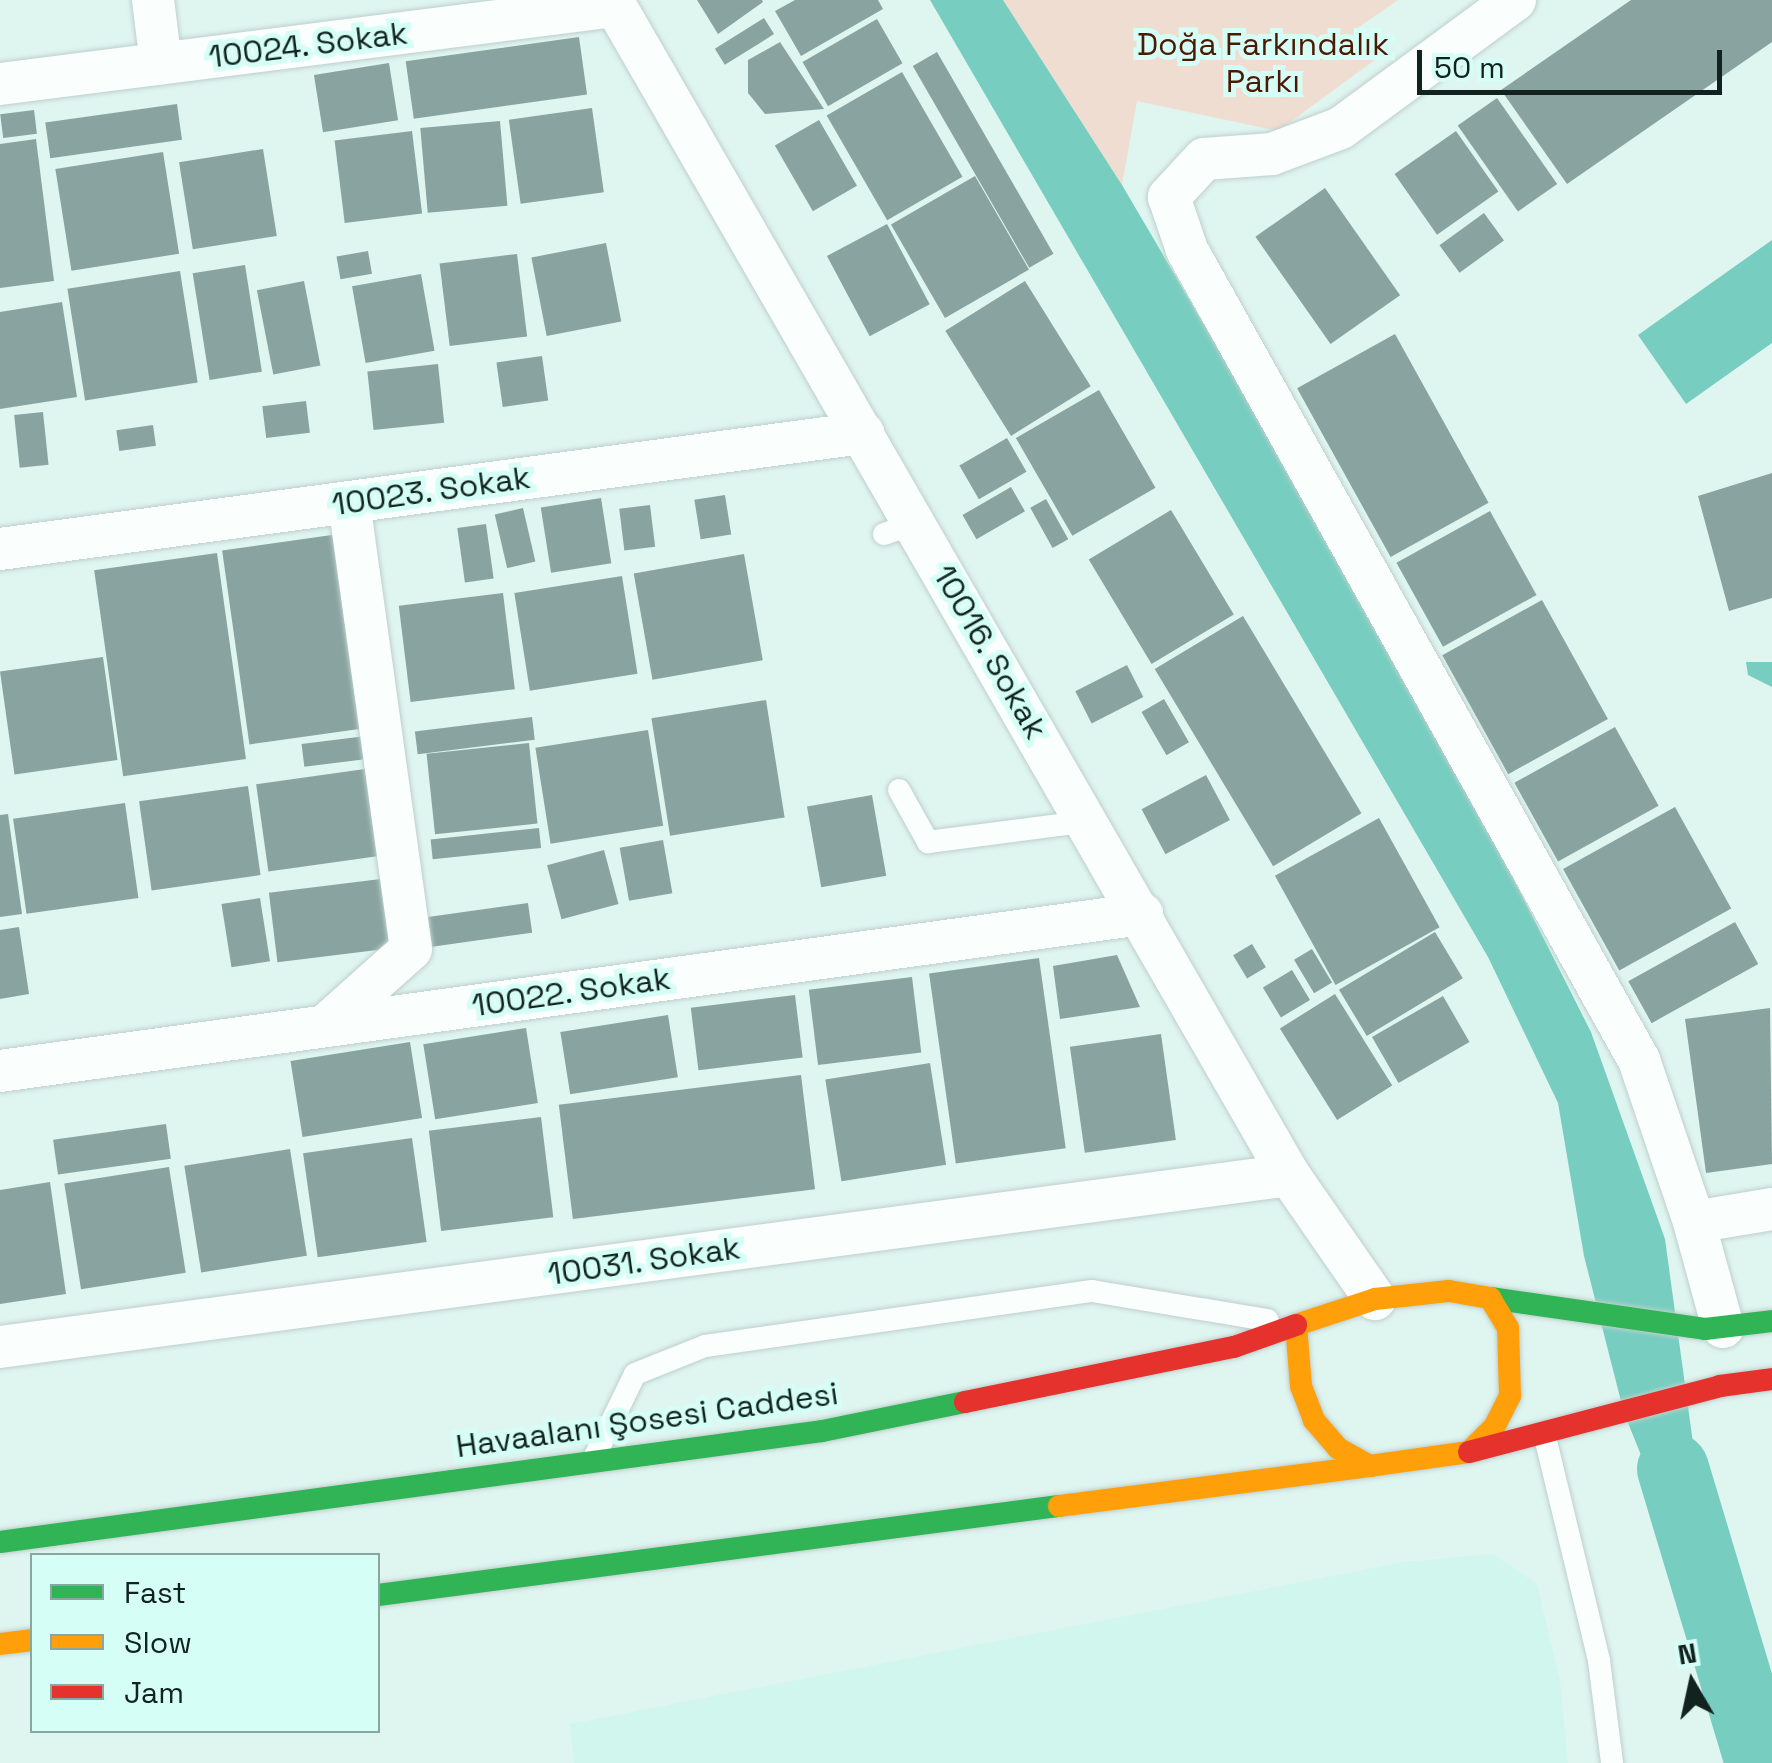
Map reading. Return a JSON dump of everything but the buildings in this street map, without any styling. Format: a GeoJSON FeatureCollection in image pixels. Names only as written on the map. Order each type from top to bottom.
{"type":"FeatureCollection","features":[{"type":"Feature","properties":{"kind":"street"},"geometry":{"type":"LineString","coordinates":[[153,0],[162,63]]}},
{"type":"Feature","properties":{"kind":"street"},"geometry":{"type":"LineString","coordinates":[[1515,0],[1341,128],[1272,154],[1204,158],[1169,197],[1187,250],[1639,1060],[1694,1222],[1714,1328]]}},
{"type":"Feature","properties":{"kind":"street","name":"10024. Sokak"},"geometry":{"type":"LineString","coordinates":[[0,84],[614,3]]}},
{"type":"Feature","properties":{"kind":"street","name":"10016. Sokak"},"geometry":{"type":"LineString","coordinates":[[614,3],[863,432],[900,529],[1088,821],[1289,1175],[1375,1300]]}},
{"type":"Feature","properties":{"kind":"street","name":"10023. Sokak"},"geometry":{"type":"LineString","coordinates":[[0,550],[863,432]]}},
{"type":"Feature","properties":{"kind":"street"},"geometry":{"type":"LineString","coordinates":[[325,1026],[411,949],[349,502]]}},
{"type":"Feature","properties":{"kind":"street","name":"10022. Sokak"},"geometry":{"type":"LineString","coordinates":[[0,1070],[1142,914]]}},
{"type":"Feature","properties":{"kind":"street","name":"10031. Sokak"},"geometry":{"type":"LineString","coordinates":[[0,1347],[1289,1175]]}},
{"type":"Feature","properties":{"kind":"street"},"geometry":{"type":"LineString","coordinates":[[1694,1222],[1772,1208]]}},
{"type":"Feature","properties":{"kind":"street"},"geometry":{"type":"LineString","coordinates":[[1370,1466],[1338,1448],[1314,1420],[1301,1386],[1296,1325],[1375,1300],[1449,1291],[1591,1317],[1714,1328],[1772,1321]]}},
{"type":"Feature","properties":{"kind":"street"},"geometry":{"type":"LineString","coordinates":[[1470,1452],[1494,1427],[1510,1396],[1514,1362],[1508,1328],[1490,1298]]}},
{"type":"Feature","properties":{"kind":"street","name":"Havaalanı Şosesi Caddesi"},"geometry":{"type":"LineString","coordinates":[[0,1542],[822,1431],[1234,1347],[1296,1325]]}},
{"type":"Feature","properties":{"kind":"street"},"geometry":{"type":"LineString","coordinates":[[380,1595],[1470,1452],[1720,1386],[1772,1379]]}},
{"type":"Feature","properties":{"kind":"street"},"geometry":{"type":"LineString","coordinates":[[0,1644],[30,1640]]}},
{"type":"Feature","properties":{"kind":"lane"},"geometry":{"type":"LineString","coordinates":[[899,790],[928,842],[1088,821]]}},
{"type":"Feature","properties":{"kind":"lane"},"geometry":{"type":"LineString","coordinates":[[592,1462],[635,1374],[705,1346],[1092,1291],[1296,1325]]}},
{"type":"Feature","properties":{"kind":"lane"},"geometry":{"type":"LineString","coordinates":[[1544,1433],[1598,1660],[1612,1763]]}},
{"type":"Feature","properties":{"kind":"shaded area"},"geometry":{"type":"Polygon","coordinates":[[[930,0],[1003,0],[1122,185],[1412,678],[1591,1032],[1665,1239],[1696,1465],[1647,1470],[1624,1413],[1584,1256],[1558,1103],[1488,957],[930,0]]]}},
{"type":"Feature","properties":{"kind":"shaded area"},"geometry":{"type":"Polygon","coordinates":[[[1772,240],[1772,343],[1686,404],[1638,335],[1772,240]]]}},
{"type":"Feature","properties":{"kind":"shaded area"},"geometry":{"type":"Polygon","coordinates":[[[1746,662],[1772,662],[1772,687],[1748,675],[1746,662]]]}},
{"type":"Feature","properties":{"kind":"shaded area"},"geometry":{"type":"Polygon","coordinates":[[[1493,1554],[1537,1584],[1560,1681],[1568,1763],[574,1763],[570,1724],[1404,1562],[1493,1554]]]}},
{"type":"Feature","properties":{"kind":"green space","name":"Doğa Farkındalık Parkı"},"geometry":{"type":"Polygon","coordinates":[[[1003,0],[1398,0],[1356,29],[1376,59],[1278,131],[1137,101],[1122,185],[1003,0]]]}},
{"type":"Feature","properties":{"kind":"waterway"},"geometry":{"type":"LineString","coordinates":[[1673,1469],[1761,1763]]}},
{"type":"Feature","properties":{"kind":"traffic: fast"},"geometry":{"type":"LineString","coordinates":[[1490,1298],[1705,1329],[1772,1321]]}},
{"type":"Feature","properties":{"kind":"traffic: fast"},"geometry":{"type":"LineString","coordinates":[[0,1542],[822,1431],[965,1402]]}},
{"type":"Feature","properties":{"kind":"traffic: fast"},"geometry":{"type":"LineString","coordinates":[[380,1595],[1059,1506]]}},
{"type":"Feature","properties":{"kind":"traffic: slow"},"geometry":{"type":"LineString","coordinates":[[1449,1291],[1490,1298],[1508,1328],[1510,1396],[1494,1427],[1469,1452],[1370,1466],[1338,1448],[1314,1420],[1301,1386],[1296,1325],[1375,1299],[1449,1291]]}},
{"type":"Feature","properties":{"kind":"traffic: slow"},"geometry":{"type":"LineString","coordinates":[[1059,1506],[1370,1466]]}},
{"type":"Feature","properties":{"kind":"traffic: slow"},"geometry":{"type":"LineString","coordinates":[[0,1644],[30,1640]]}},
{"type":"Feature","properties":{"kind":"traffic: jam"},"geometry":{"type":"LineString","coordinates":[[965,1402],[1234,1347],[1296,1325]]}},
{"type":"Feature","properties":{"kind":"traffic: jam"},"geometry":{"type":"LineString","coordinates":[[1469,1452],[1720,1386],[1772,1379]]}}]}
